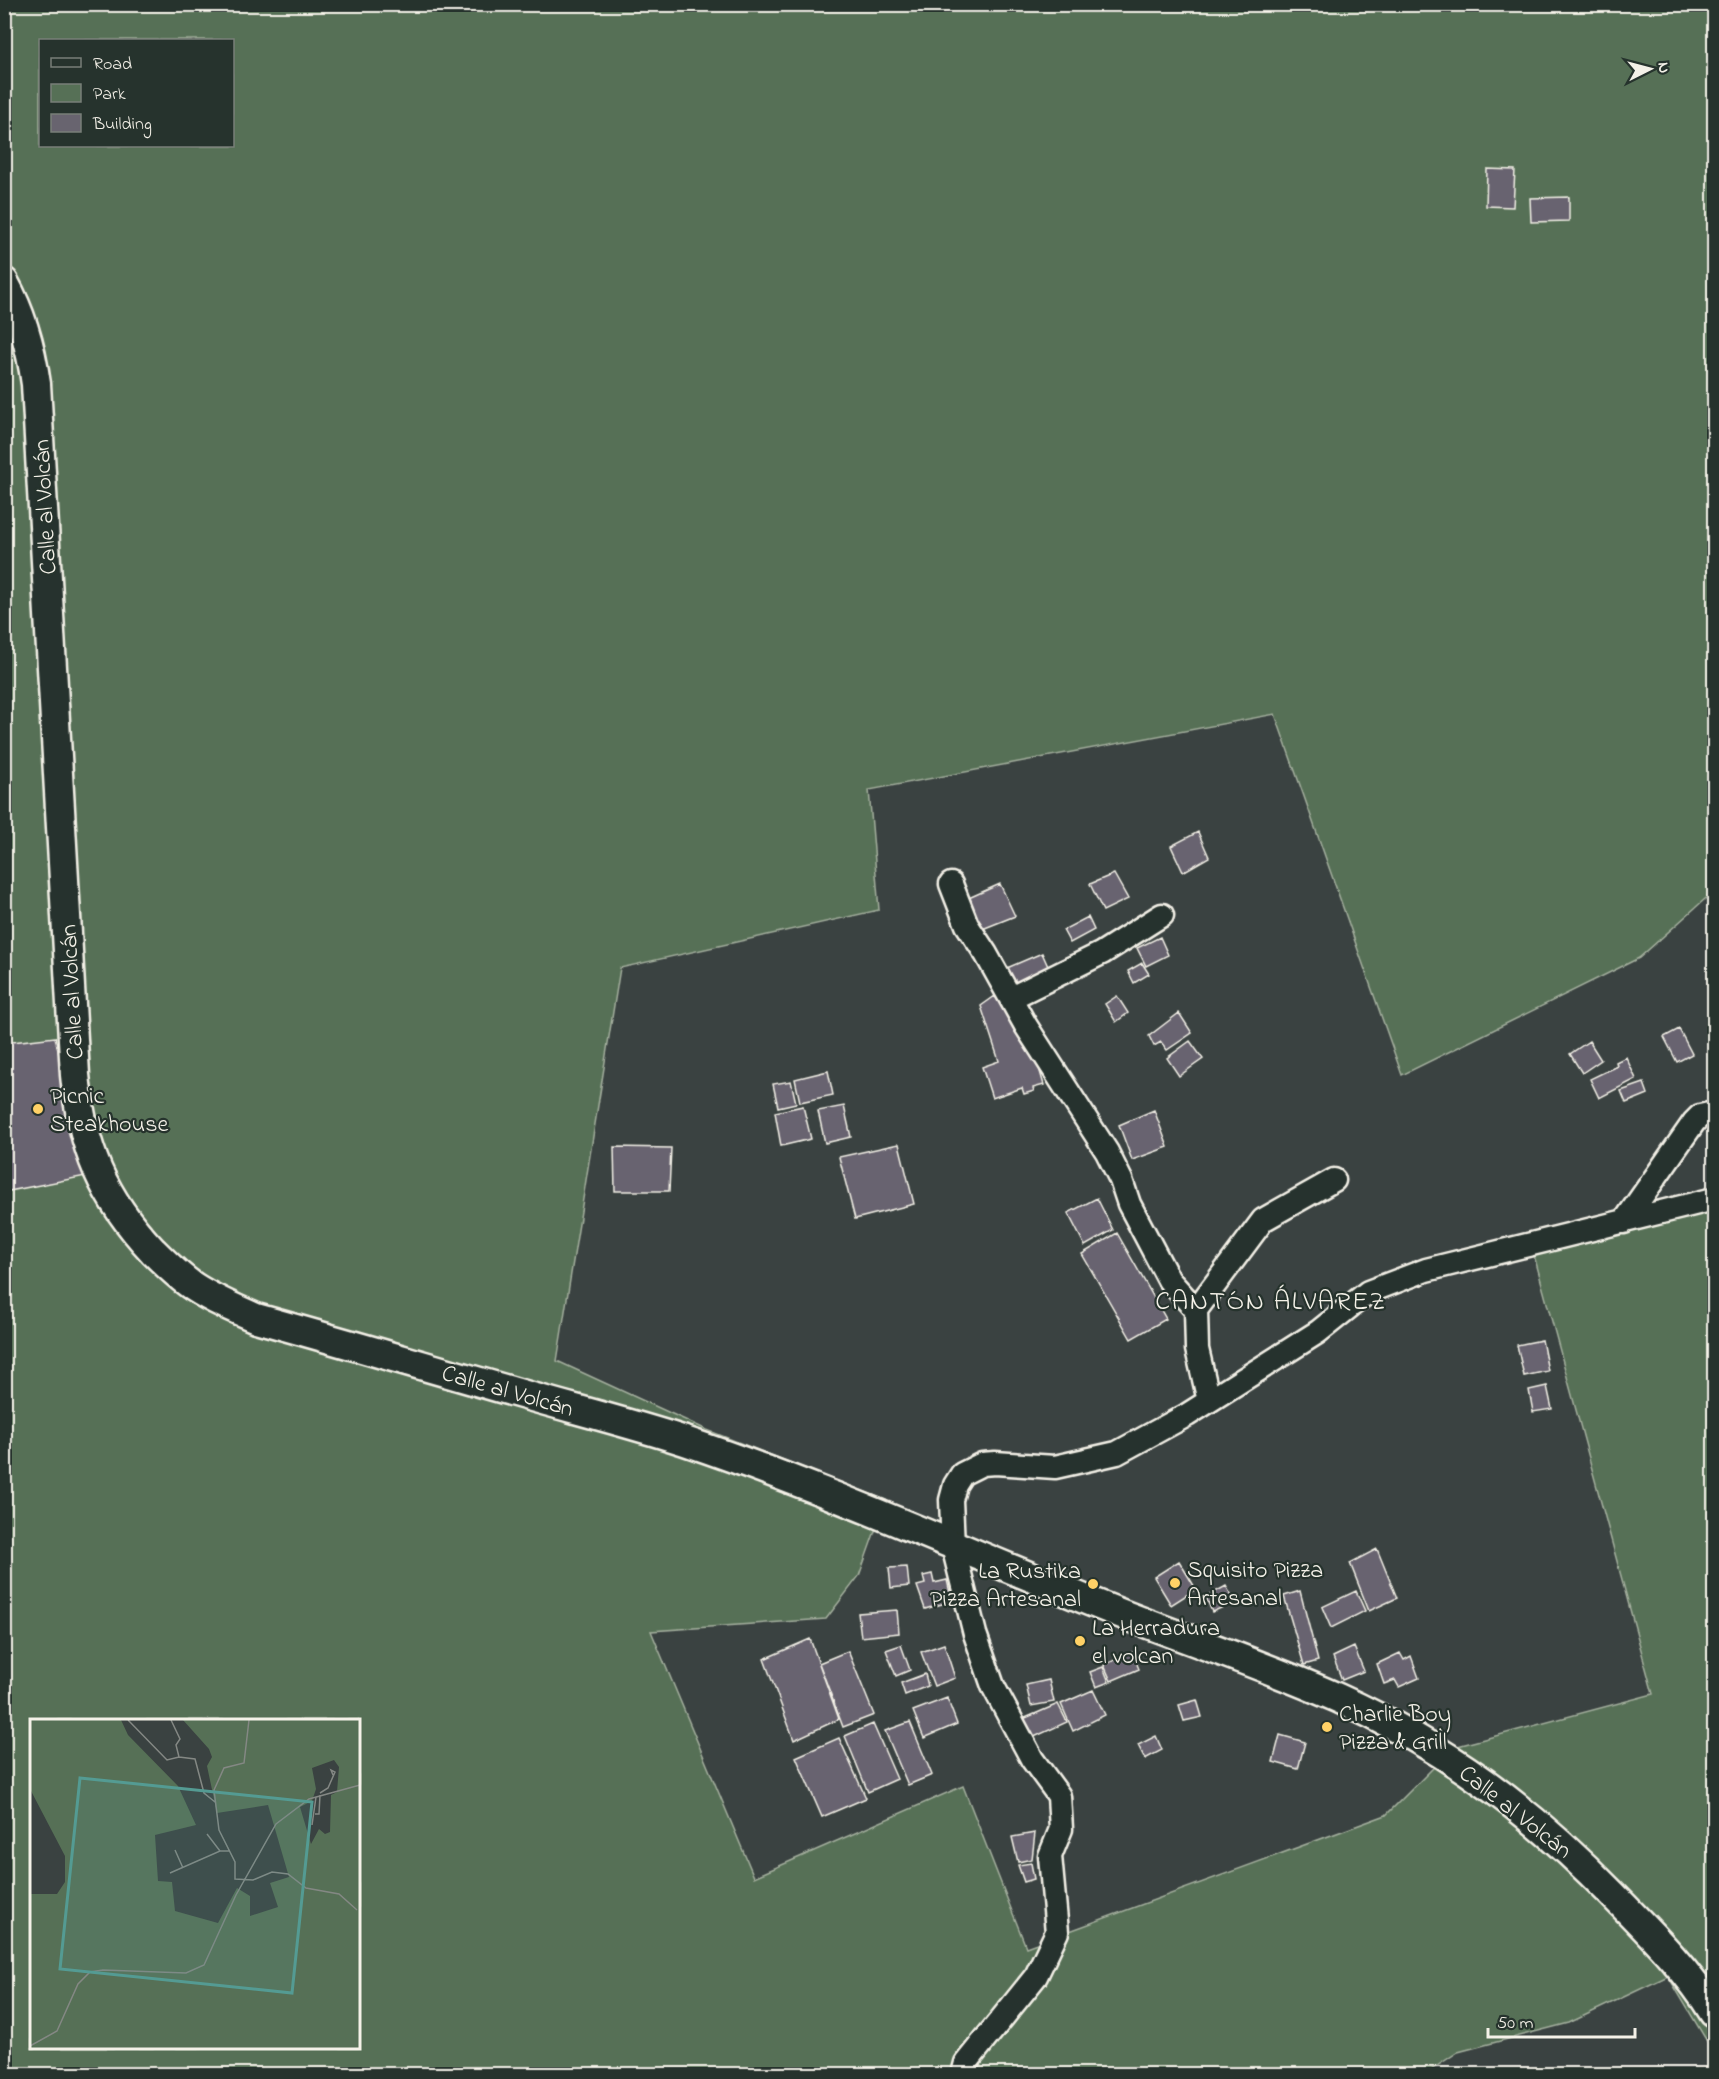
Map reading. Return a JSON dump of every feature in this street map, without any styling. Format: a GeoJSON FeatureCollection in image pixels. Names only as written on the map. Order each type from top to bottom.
{"type":"FeatureCollection","features":[{"type":"Feature","properties":{"kind":"street","name":"Calle al Volcán"},"geometry":{"type":"LineString","coordinates":[[4,282],[23,323],[36,384],[77,1100],[81,1125],[95,1166],[108,1194],[125,1219],[161,1258],[183,1279],[212,1298],[256,1318],[683,1441],[819,1490],[1121,1615],[1273,1671],[1341,1700],[1426,1744],[1488,1784],[1558,1841],[1648,1930],[1687,1976],[1714,2013]]}},
{"type":"Feature","properties":{"kind":"street"},"geometry":{"type":"LineString","coordinates":[[951,885],[966,926],[986,954],[1055,1072],[1107,1152],[1121,1180],[1129,1204],[1168,1280],[1196,1310]]}},
{"type":"Feature","properties":{"kind":"street"},"geometry":{"type":"LineString","coordinates":[[1011,998],[1102,953],[1162,915]]}},
{"type":"Feature","properties":{"kind":"street"},"geometry":{"type":"LineString","coordinates":[[1624,1221],[1694,1122],[1700,1116],[1714,1113]]}},
{"type":"Feature","properties":{"kind":"street"},"geometry":{"type":"LineString","coordinates":[[1209,1401],[1198,1357],[1196,1310],[1263,1220],[1334,1180]]}},
{"type":"Feature","properties":{"kind":"street"},"geometry":{"type":"LineString","coordinates":[[963,2074],[966,2063],[1036,1976],[1057,1932],[1050,1856],[1061,1830],[1059,1796],[1032,1758],[993,1686],[975,1634],[953,1545],[951,1500],[955,1485],[962,1474],[982,1464],[1055,1467],[1117,1453],[1187,1416],[1318,1332],[1368,1292],[1386,1284],[1426,1270],[1714,1199]]}},
{"type":"Feature","properties":{"kind":"green space"},"geometry":{"type":"Polygon","coordinates":[[[5,5],[1714,5],[1714,891],[1639,958],[1402,1075],[1275,714],[869,790],[879,910],[620,968],[557,1361],[707,1430],[886,1500],[859,1576],[826,1619],[651,1631],[754,1877],[963,1786],[1026,1947],[1386,1815],[1454,1747],[1653,1694],[1531,1244],[1714,1191],[1714,2053],[1668,1976],[1569,2023],[1458,2052],[1425,2074],[5,2074],[5,5]]]}},
{"type":"Feature","properties":{"kind":"building"},"geometry":{"type":"Polygon","coordinates":[[[1487,169],[1515,170],[1513,207],[1486,206],[1487,169]]]}},
{"type":"Feature","properties":{"kind":"building"},"geometry":{"type":"Polygon","coordinates":[[[1569,197],[1569,221],[1531,222],[1530,198],[1569,197]]]}},
{"type":"Feature","properties":{"kind":"building"},"geometry":{"type":"Polygon","coordinates":[[[1198,832],[1209,857],[1183,872],[1171,846],[1198,832]]]}},
{"type":"Feature","properties":{"kind":"building"},"geometry":{"type":"Polygon","coordinates":[[[1114,874],[1128,899],[1103,911],[1090,884],[1114,874]]]}},
{"type":"Feature","properties":{"kind":"building"},"geometry":{"type":"Polygon","coordinates":[[[1000,884],[1015,916],[975,932],[962,901],[1000,884]]]}},
{"type":"Feature","properties":{"kind":"building"},"geometry":{"type":"Polygon","coordinates":[[[1088,917],[1094,930],[1070,943],[1063,930],[1088,917]]]}},
{"type":"Feature","properties":{"kind":"building"},"geometry":{"type":"Polygon","coordinates":[[[1160,937],[1168,955],[1146,966],[1137,948],[1160,937]]]}},
{"type":"Feature","properties":{"kind":"building"},"geometry":{"type":"Polygon","coordinates":[[[1042,953],[1051,973],[1015,989],[1007,968],[1042,953]]]}},
{"type":"Feature","properties":{"kind":"building"},"geometry":{"type":"Polygon","coordinates":[[[1142,963],[1149,974],[1134,983],[1128,971],[1142,963]]]}},
{"type":"Feature","properties":{"kind":"building"},"geometry":{"type":"Polygon","coordinates":[[[995,996],[1036,1058],[1044,1085],[1033,1088],[1034,1091],[1024,1094],[1022,1088],[992,1098],[982,1067],[999,1061],[981,1006],[995,996]]]}},
{"type":"Feature","properties":{"kind":"building"},"geometry":{"type":"Polygon","coordinates":[[[1117,996],[1128,1013],[1116,1022],[1105,1004],[1117,996]]]}},
{"type":"Feature","properties":{"kind":"building"},"geometry":{"type":"Polygon","coordinates":[[[1179,1013],[1192,1033],[1167,1050],[1161,1042],[1154,1046],[1149,1036],[1179,1013]]]}},
{"type":"Feature","properties":{"kind":"building"},"geometry":{"type":"Polygon","coordinates":[[[1679,1029],[1692,1054],[1677,1062],[1664,1037],[1679,1029]]]}},
{"type":"Feature","properties":{"kind":"building","name":"Picnic Steakhouse"},"geometry":{"type":"Polygon","coordinates":[[[55,1037],[86,1176],[4,1192],[4,1043],[55,1037]]]}},
{"type":"Feature","properties":{"kind":"building"},"geometry":{"type":"Polygon","coordinates":[[[1190,1041],[1203,1059],[1179,1076],[1167,1058],[1190,1041]]]}},
{"type":"Feature","properties":{"kind":"building"},"geometry":{"type":"Polygon","coordinates":[[[1589,1041],[1601,1060],[1582,1073],[1570,1054],[1589,1041]]]}},
{"type":"Feature","properties":{"kind":"building"},"geometry":{"type":"Polygon","coordinates":[[[1626,1057],[1636,1079],[1599,1098],[1590,1079],[1617,1066],[1616,1062],[1626,1057]]]}},
{"type":"Feature","properties":{"kind":"building"},"geometry":{"type":"Polygon","coordinates":[[[828,1071],[833,1095],[800,1102],[795,1079],[828,1071]]]}},
{"type":"Feature","properties":{"kind":"building"},"geometry":{"type":"Polygon","coordinates":[[[791,1081],[796,1103],[778,1107],[773,1084],[791,1081]]]}},
{"type":"Feature","properties":{"kind":"building"},"geometry":{"type":"Polygon","coordinates":[[[1644,1083],[1648,1094],[1626,1103],[1621,1091],[1644,1083]]]}},
{"type":"Feature","properties":{"kind":"building"},"geometry":{"type":"Polygon","coordinates":[[[803,1106],[811,1139],[781,1146],[775,1112],[803,1106]]]}},
{"type":"Feature","properties":{"kind":"building"},"geometry":{"type":"Polygon","coordinates":[[[844,1106],[851,1137],[825,1143],[818,1111],[844,1106]]]}},
{"type":"Feature","properties":{"kind":"building"},"geometry":{"type":"Polygon","coordinates":[[[1154,1110],[1168,1147],[1132,1160],[1119,1125],[1154,1110]]]}},
{"type":"Feature","properties":{"kind":"building"},"geometry":{"type":"Polygon","coordinates":[[[899,1144],[914,1204],[855,1219],[839,1157],[899,1144]]]}},
{"type":"Feature","properties":{"kind":"building"},"geometry":{"type":"Polygon","coordinates":[[[614,1147],[671,1148],[669,1191],[615,1191],[614,1147]]]}},
{"type":"Feature","properties":{"kind":"building"},"geometry":{"type":"Polygon","coordinates":[[[1097,1198],[1113,1230],[1085,1246],[1068,1213],[1097,1198]]]}},
{"type":"Feature","properties":{"kind":"building"},"geometry":{"type":"Polygon","coordinates":[[[1117,1233],[1166,1319],[1131,1339],[1082,1254],[1117,1233]]]}},
{"type":"Feature","properties":{"kind":"building"},"geometry":{"type":"Polygon","coordinates":[[[1542,1340],[1548,1371],[1524,1376],[1517,1345],[1542,1340]]]}},
{"type":"Feature","properties":{"kind":"building"},"geometry":{"type":"Polygon","coordinates":[[[1547,1386],[1552,1409],[1533,1412],[1529,1390],[1547,1386]]]}},
{"type":"Feature","properties":{"kind":"building"},"geometry":{"type":"Polygon","coordinates":[[[1377,1549],[1397,1598],[1369,1611],[1350,1563],[1377,1549]]]}},
{"type":"Feature","properties":{"kind":"building","name":"Squisito Pizza Artesanal"},"geometry":{"type":"Polygon","coordinates":[[[1179,1561],[1196,1589],[1171,1605],[1154,1577],[1179,1561]]]}},
{"type":"Feature","properties":{"kind":"building"},"geometry":{"type":"Polygon","coordinates":[[[907,1567],[909,1586],[891,1588],[889,1568],[907,1567]]]}},
{"type":"Feature","properties":{"kind":"building"},"geometry":{"type":"Polygon","coordinates":[[[932,1574],[934,1583],[947,1580],[952,1601],[925,1609],[917,1586],[925,1584],[923,1576],[932,1574]]]}},
{"type":"Feature","properties":{"kind":"building"},"geometry":{"type":"Polygon","coordinates":[[[1226,1586],[1235,1602],[1212,1612],[1206,1597],[1226,1586]]]}},
{"type":"Feature","properties":{"kind":"building"},"geometry":{"type":"Polygon","coordinates":[[[1300,1591],[1318,1661],[1304,1665],[1284,1596],[1300,1591]]]}},
{"type":"Feature","properties":{"kind":"building"},"geometry":{"type":"Polygon","coordinates":[[[1356,1591],[1365,1611],[1331,1628],[1322,1607],[1356,1591]]]}},
{"type":"Feature","properties":{"kind":"building"},"geometry":{"type":"Polygon","coordinates":[[[897,1610],[899,1633],[861,1637],[858,1613],[897,1610]]]}},
{"type":"Feature","properties":{"kind":"building"},"geometry":{"type":"Polygon","coordinates":[[[810,1639],[839,1719],[794,1740],[764,1659],[810,1639]]]}},
{"type":"Feature","properties":{"kind":"building"},"geometry":{"type":"Polygon","coordinates":[[[944,1644],[955,1678],[934,1686],[921,1652],[944,1644]]]}},
{"type":"Feature","properties":{"kind":"building"},"geometry":{"type":"Polygon","coordinates":[[[901,1645],[910,1670],[896,1676],[886,1650],[901,1645]]]}},
{"type":"Feature","properties":{"kind":"building"},"geometry":{"type":"Polygon","coordinates":[[[1354,1647],[1364,1671],[1342,1680],[1333,1657],[1354,1647]]]}},
{"type":"Feature","properties":{"kind":"building"},"geometry":{"type":"Polygon","coordinates":[[[848,1651],[874,1715],[843,1727],[819,1663],[848,1651]]]}},
{"type":"Feature","properties":{"kind":"building"},"geometry":{"type":"Polygon","coordinates":[[[1132,1652],[1139,1669],[1111,1681],[1104,1665],[1132,1652]]]}},
{"type":"Feature","properties":{"kind":"building"},"geometry":{"type":"Polygon","coordinates":[[[1400,1653],[1404,1660],[1411,1656],[1419,1678],[1399,1687],[1395,1680],[1384,1684],[1377,1664],[1400,1653]]]}},
{"type":"Feature","properties":{"kind":"building"},"geometry":{"type":"Polygon","coordinates":[[[1103,1667],[1109,1682],[1096,1687],[1090,1672],[1103,1667]]]}},
{"type":"Feature","properties":{"kind":"building"},"geometry":{"type":"Polygon","coordinates":[[[925,1674],[928,1686],[905,1695],[901,1683],[925,1674]]]}},
{"type":"Feature","properties":{"kind":"building"},"geometry":{"type":"Polygon","coordinates":[[[1049,1680],[1054,1702],[1031,1706],[1026,1685],[1049,1680]]]}},
{"type":"Feature","properties":{"kind":"building"},"geometry":{"type":"Polygon","coordinates":[[[1093,1690],[1105,1715],[1073,1731],[1061,1704],[1093,1690]]]}},
{"type":"Feature","properties":{"kind":"building"},"geometry":{"type":"Polygon","coordinates":[[[947,1698],[957,1724],[924,1738],[913,1711],[947,1698]]]}},
{"type":"Feature","properties":{"kind":"building"},"geometry":{"type":"Polygon","coordinates":[[[1197,1700],[1202,1717],[1184,1721],[1179,1705],[1197,1700]]]}},
{"type":"Feature","properties":{"kind":"building"},"geometry":{"type":"Polygon","coordinates":[[[1058,1704],[1067,1722],[1032,1738],[1023,1719],[1058,1704]]]}},
{"type":"Feature","properties":{"kind":"building"},"geometry":{"type":"Polygon","coordinates":[[[910,1722],[932,1775],[908,1785],[885,1731],[910,1722]]]}},
{"type":"Feature","properties":{"kind":"building"},"geometry":{"type":"Polygon","coordinates":[[[873,1724],[897,1779],[868,1792],[845,1736],[873,1724]]]}},
{"type":"Feature","properties":{"kind":"building"},"geometry":{"type":"Polygon","coordinates":[[[1280,1735],[1305,1742],[1298,1769],[1273,1762],[1280,1735]]]}},
{"type":"Feature","properties":{"kind":"building"},"geometry":{"type":"Polygon","coordinates":[[[1156,1736],[1162,1750],[1145,1759],[1138,1745],[1156,1736]]]}},
{"type":"Feature","properties":{"kind":"building"},"geometry":{"type":"Polygon","coordinates":[[[839,1738],[866,1798],[822,1817],[796,1757],[839,1738]]]}},
{"type":"Feature","properties":{"kind":"building"},"geometry":{"type":"Polygon","coordinates":[[[1035,1833],[1032,1859],[1018,1862],[1012,1837],[1035,1833]]]}},
{"type":"Feature","properties":{"kind":"building"},"geometry":{"type":"Polygon","coordinates":[[[1031,1863],[1034,1879],[1024,1882],[1018,1865],[1031,1863]]]}},
{"type":"Feature","properties":{"kind":"place","name":"Picnic Steakhouse"},"geometry":{"type":"Point","coordinates":[38,1109]}},
{"type":"Feature","properties":{"kind":"place","name":"Squisito Pizza Artesanal"},"geometry":{"type":"Point","coordinates":[1175,1583]}},
{"type":"Feature","properties":{"kind":"place","name":"La Rustika Pizza Artesanal"},"geometry":{"type":"Point","coordinates":[1093,1584]}},
{"type":"Feature","properties":{"kind":"place","name":"La Herradura el volcan"},"geometry":{"type":"Point","coordinates":[1080,1641]}},
{"type":"Feature","properties":{"kind":"place","name":"Charlie Boy Pizza & Grill"},"geometry":{"type":"Point","coordinates":[1327,1727]}},
{"type":"Feature","properties":{"kind":"district","name":"CANTÓN ÁLVAREZ"},"geometry":{"type":"Point","coordinates":[1271,1300]}}]}
